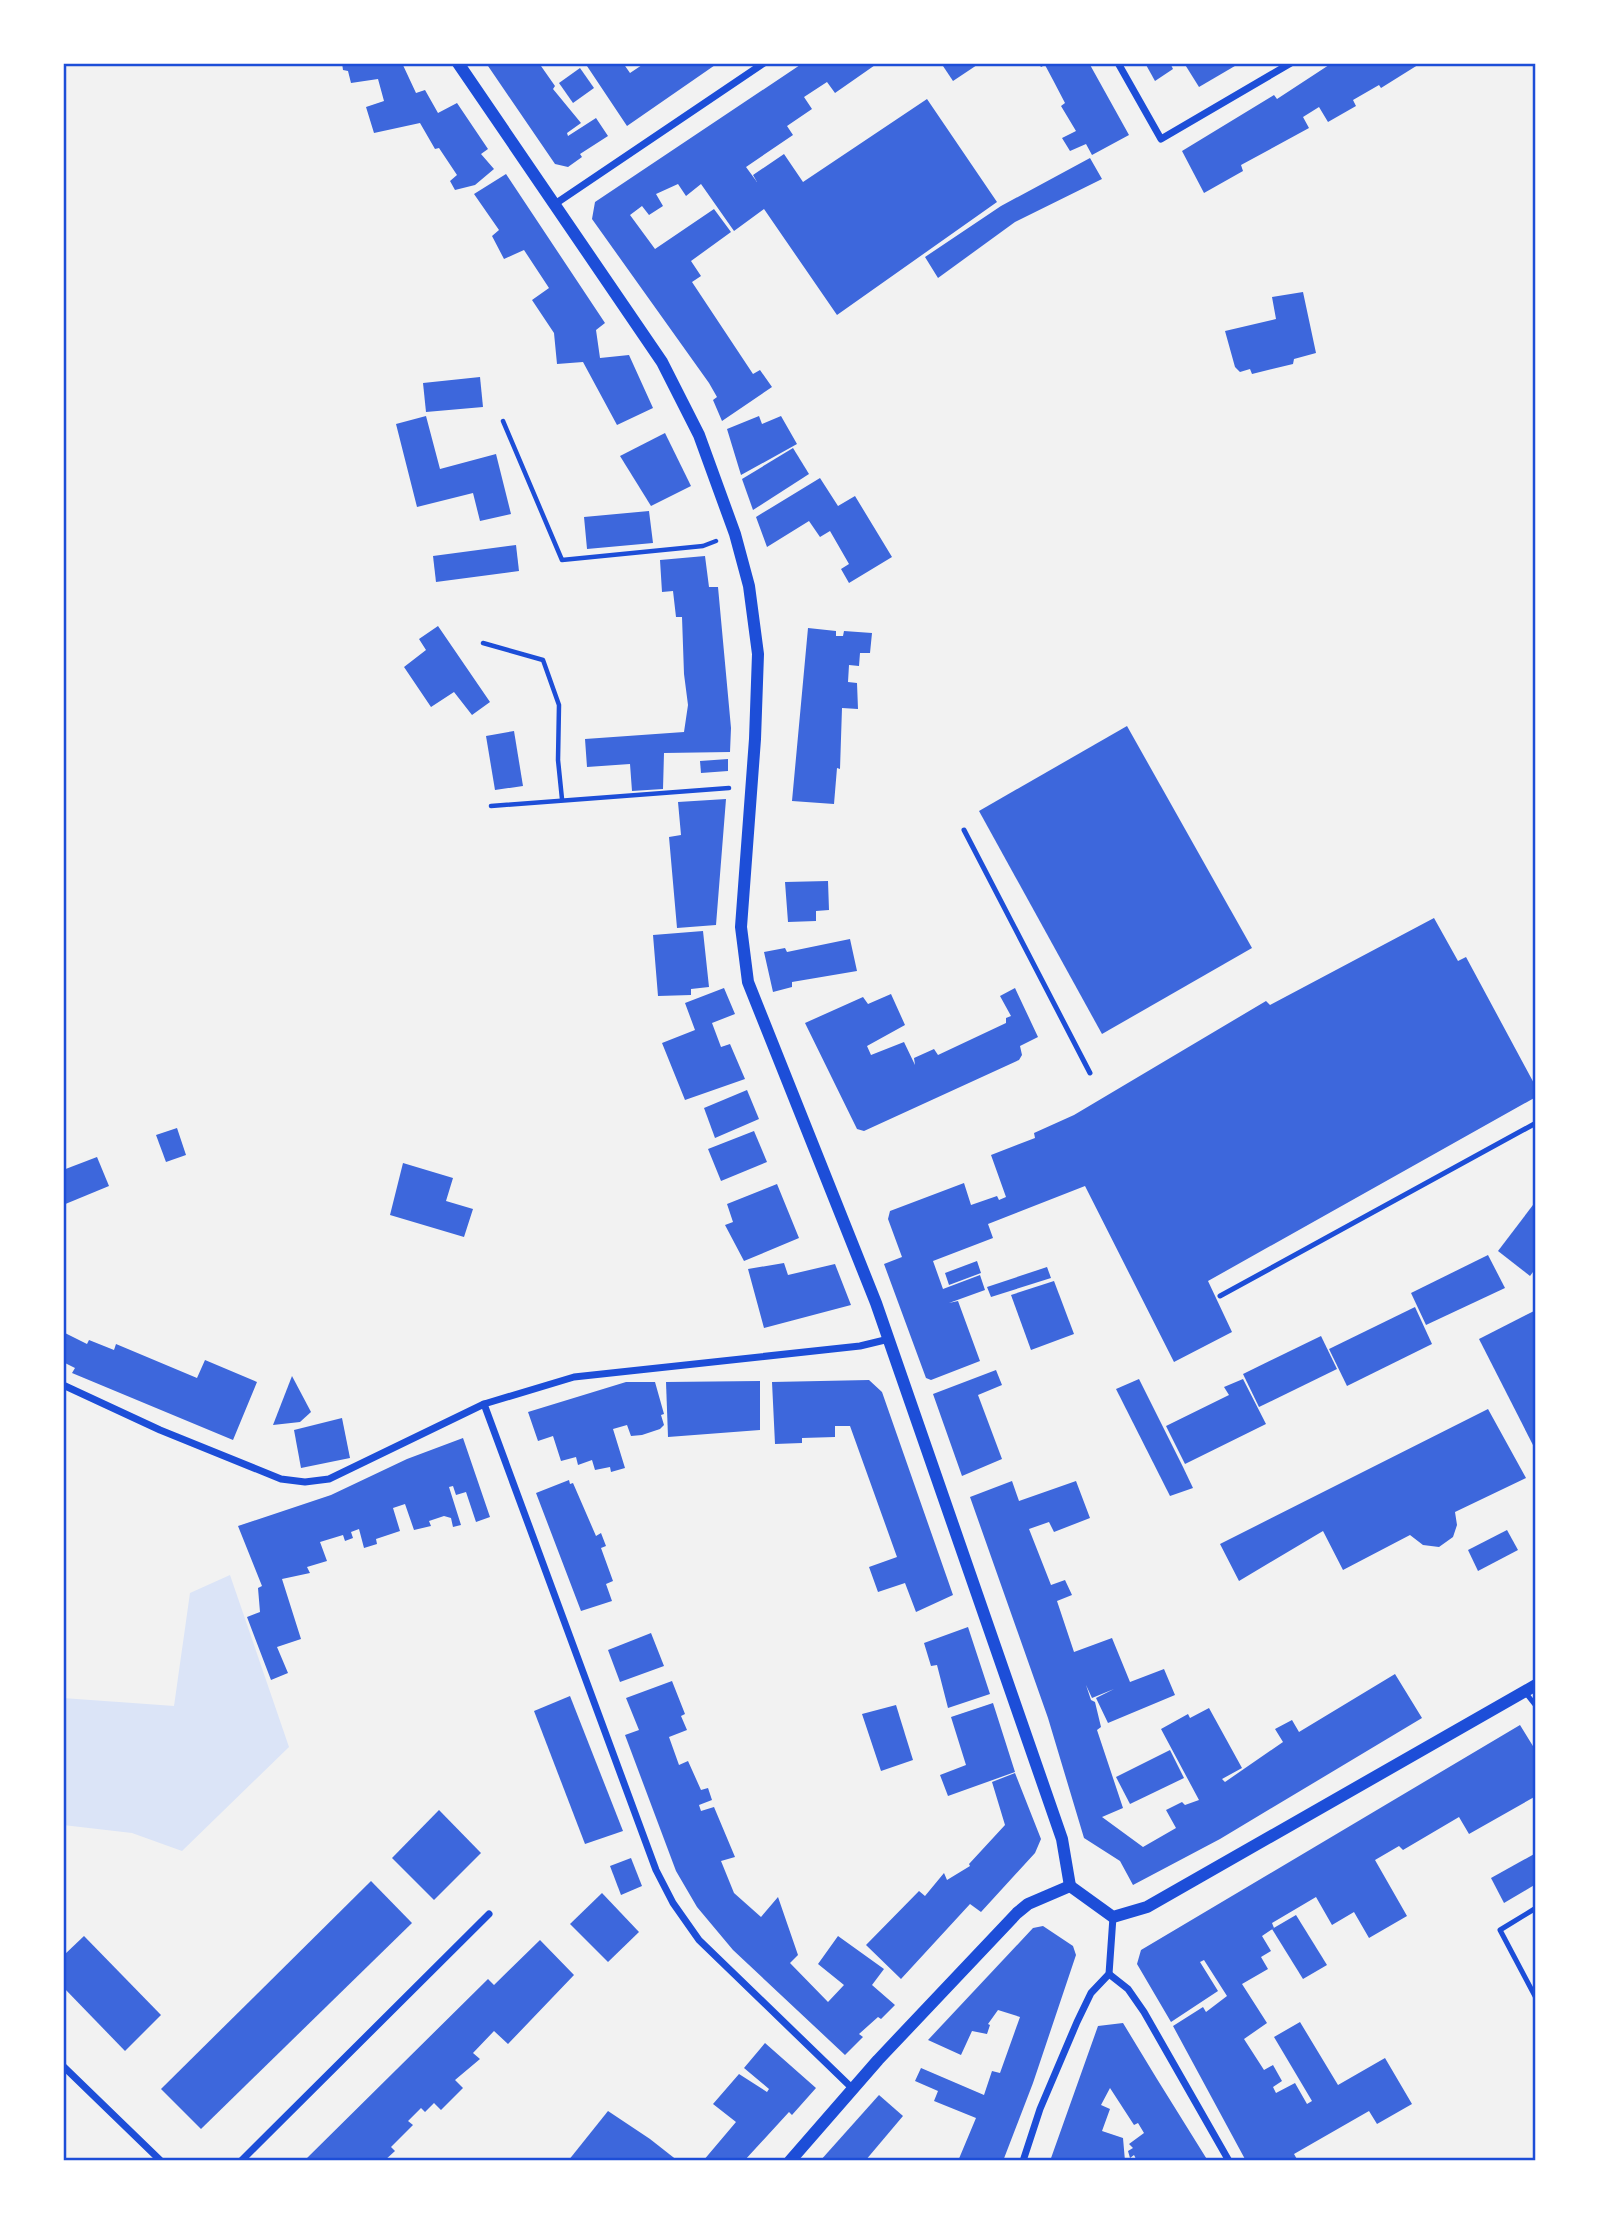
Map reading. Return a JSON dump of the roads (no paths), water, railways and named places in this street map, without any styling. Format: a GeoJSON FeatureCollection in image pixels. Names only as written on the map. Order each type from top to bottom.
{"type":"FeatureCollection","features":[{"type":"Feature","properties":{"kind":"street"},"geometry":{"type":"LineString","coordinates":[[458,63],[673,381],[699,435],[734,534],[749,586],[757,641],[758,697],[741,927],[748,982],[889,1339],[1062,1839],[1070,1886],[1113,1917]]}},
{"type":"Feature","properties":{"kind":"street"},"geometry":{"type":"LineString","coordinates":[[555,204],[764,63]]}},
{"type":"Feature","properties":{"kind":"street"},"geometry":{"type":"LineString","coordinates":[[1118,63],[1161,139],[1291,63]]}},
{"type":"Feature","properties":{"kind":"street"},"geometry":{"type":"LineString","coordinates":[[63,1385],[160,1430],[281,1479],[305,1482],[329,1479],[484,1404],[574,1377],[860,1346],[889,1339]]}},
{"type":"Feature","properties":{"kind":"street"},"geometry":{"type":"LineString","coordinates":[[484,1404],[656,1870],[667,1892],[699,1940],[853,2089]]}},
{"type":"Feature","properties":{"kind":"street"},"geometry":{"type":"LineString","coordinates":[[1113,1917],[1147,1907],[1530,1688]]}},
{"type":"Feature","properties":{"kind":"street"},"geometry":{"type":"LineString","coordinates":[[790,2161],[853,2089],[1017,1913],[1040,1898],[1070,1886]]}},
{"type":"Feature","properties":{"kind":"street"},"geometry":{"type":"LineString","coordinates":[[242,2161],[489,1914]]}},
{"type":"Feature","properties":{"kind":"street"},"geometry":{"type":"LineString","coordinates":[[1023,2161],[1040,2109],[1077,2022],[1091,1993],[1109,1974],[1113,1917]]}},
{"type":"Feature","properties":{"kind":"street"},"geometry":{"type":"LineString","coordinates":[[1109,1974],[1128,1989],[1144,2012],[1230,2161]]}},
{"type":"Feature","properties":{"kind":"street"},"geometry":{"type":"LineString","coordinates":[[63,2066],[161,2161]]}},
{"type":"Feature","properties":{"kind":"lane"},"geometry":{"type":"LineString","coordinates":[[964,830],[1090,1073]]}},
{"type":"Feature","properties":{"kind":"lane"},"geometry":{"type":"LineString","coordinates":[[1220,1296],[1536,1123]]}},
{"type":"Feature","properties":{"kind":"lane"},"geometry":{"type":"LineString","coordinates":[[1530,1688],[1536,1706]]}},
{"type":"Feature","properties":{"kind":"lane"},"geometry":{"type":"LineString","coordinates":[[1536,1908],[1500,1930],[1536,1998]]}}]}
